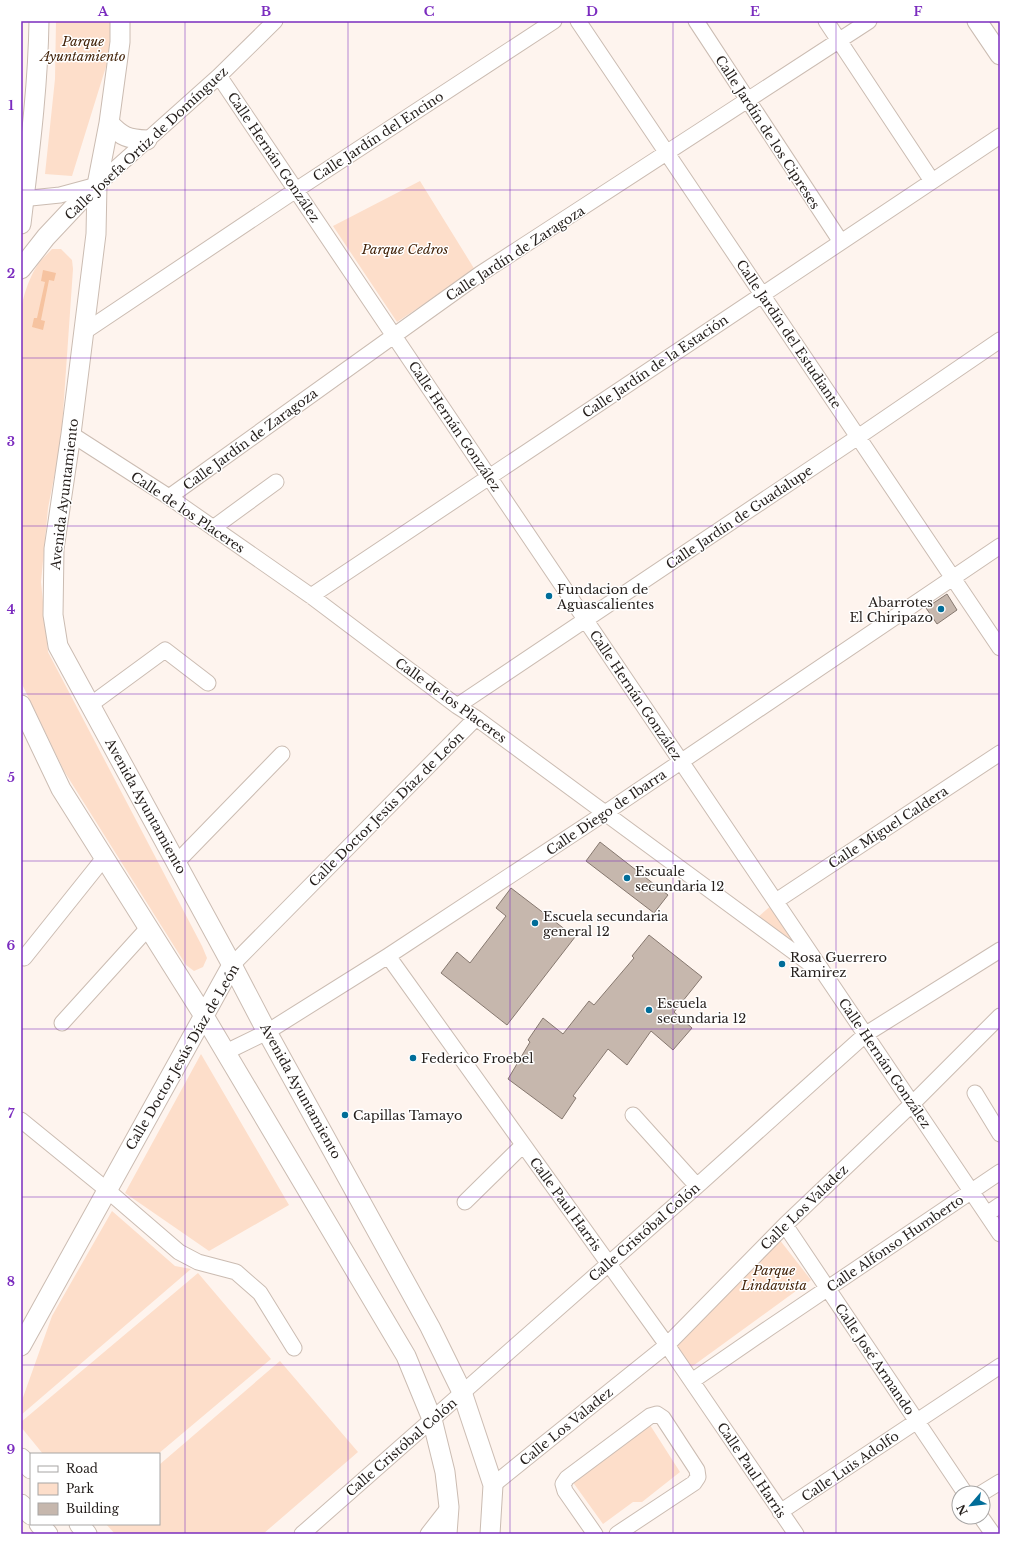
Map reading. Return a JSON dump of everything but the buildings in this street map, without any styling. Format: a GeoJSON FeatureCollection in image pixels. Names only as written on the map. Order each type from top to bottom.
{"type":"FeatureCollection","features":[{"type":"Feature","properties":{"kind":"main road"},"geometry":{"type":"LineString","coordinates":[[21,224],[39,61],[39,21]]}},
{"type":"Feature","properties":{"kind":"main road","name":"Avenida Ayuntamiento"},"geometry":{"type":"LineString","coordinates":[[120,21],[120,42],[109,123],[97,185],[96,234],[84,332],[54,549],[53,615],[58,646],[267,1032],[430,1327],[462,1392],[493,1486],[490,1534]]}},
{"type":"Feature","properties":{"kind":"main road"},"geometry":{"type":"LineString","coordinates":[[977,21],[1000,55]]}},
{"type":"Feature","properties":{"kind":"main road"},"geometry":{"type":"LineString","coordinates":[[109,123],[119,134],[131,139],[147,140]]}},
{"type":"Feature","properties":{"kind":"main road","name":"Calle Josefa Ortiz de Domínguez"},"geometry":{"type":"LineString","coordinates":[[21,269],[46,237],[97,185]]}},
{"type":"Feature","properties":{"kind":"main road"},"geometry":{"type":"LineString","coordinates":[[21,705],[61,789],[226,1052],[406,1356],[432,1419],[445,1472],[449,1507],[447,1534]]}},
{"type":"Feature","properties":{"kind":"main road","name":"Calle Doctor Jesús Díaz de León"},"geometry":{"type":"LineString","coordinates":[[21,1346],[232,965]]}},
{"type":"Feature","properties":{"kind":"main road"},"geometry":{"type":"LineString","coordinates":[[21,1458],[30,1468]]}},
{"type":"Feature","properties":{"kind":"main road"},"geometry":{"type":"LineString","coordinates":[[21,1504],[30,1514]]}},
{"type":"Feature","properties":{"kind":"main road"},"geometry":{"type":"LineString","coordinates":[[40,1525],[48,1534]]}},
{"type":"Feature","properties":{"kind":"main road"},"geometry":{"type":"LineString","coordinates":[[80,1525],[87,1534]]}},
{"type":"Feature","properties":{"kind":"street","name":"Calle Josefa Ortiz de Domínguez"},"geometry":{"type":"LineString","coordinates":[[97,185],[219,76],[275,21]]}},
{"type":"Feature","properties":{"kind":"street","name":"Calle Jardín del Encino"},"geometry":{"type":"LineString","coordinates":[[84,332],[296,190],[554,21]]}},
{"type":"Feature","properties":{"kind":"street","name":"Calle Jardín del Estudiante"},"geometry":{"type":"LineString","coordinates":[[578,21],[1000,648]]}},
{"type":"Feature","properties":{"kind":"street","name":"Calle Jardín de los Cipreses"},"geometry":{"type":"LineString","coordinates":[[696,21],[841,242]]}},
{"type":"Feature","properties":{"kind":"street"},"geometry":{"type":"LineString","coordinates":[[826,21],[932,182]]}},
{"type":"Feature","properties":{"kind":"street","name":"Calle Jardín de Zaragoza"},"geometry":{"type":"LineString","coordinates":[[169,498],[480,274],[839,42],[869,21]]}},
{"type":"Feature","properties":{"kind":"street","name":"Calle Hernán González"},"geometry":{"type":"LineString","coordinates":[[219,76],[1000,1234]]}},
{"type":"Feature","properties":{"kind":"street","name":"Calle Jardín de la Estación"},"geometry":{"type":"LineString","coordinates":[[311,596],[1000,136]]}},
{"type":"Feature","properties":{"kind":"street"},"geometry":{"type":"LineString","coordinates":[[23,198],[60,195],[97,185]]}},
{"type":"Feature","properties":{"kind":"street","name":"Calle Jardín de Guadalupe"},"geometry":{"type":"LineString","coordinates":[[457,706],[1000,340]]}},
{"type":"Feature","properties":{"kind":"street","name":"Calle de los Placeres"},"geometry":{"type":"LineString","coordinates":[[71,434],[169,498],[311,596],[457,706],[476,718],[826,975]]}},
{"type":"Feature","properties":{"kind":"street"},"geometry":{"type":"LineString","coordinates":[[213,528],[276,482]]}},
{"type":"Feature","properties":{"kind":"street","name":"Calle Diego de Ibarra"},"geometry":{"type":"LineString","coordinates":[[226,1052],[267,1032],[388,956],[682,762],[1000,546]]}},
{"type":"Feature","properties":{"kind":"street"},"geometry":{"type":"LineString","coordinates":[[90,705],[165,650],[208,682]]}},
{"type":"Feature","properties":{"kind":"street","name":"Calle Doctor Jesús Díaz de León"},"geometry":{"type":"LineString","coordinates":[[232,965],[476,718]]}},
{"type":"Feature","properties":{"kind":"street","name":"Calle Miguel Caldera"},"geometry":{"type":"LineString","coordinates":[[776,901],[1000,753]]}},
{"type":"Feature","properties":{"kind":"street"},"geometry":{"type":"LineString","coordinates":[[176,863],[282,754]]}},
{"type":"Feature","properties":{"kind":"street"},"geometry":{"type":"LineString","coordinates":[[24,958],[104,858]]}},
{"type":"Feature","properties":{"kind":"street"},"geometry":{"type":"LineString","coordinates":[[62,1023],[148,928]]}},
{"type":"Feature","properties":{"kind":"street","name":"Calle Cristóbal Colón"},"geometry":{"type":"LineString","coordinates":[[302,1534],[697,1186],[866,1034],[1000,950]]}},
{"type":"Feature","properties":{"kind":"street","name":"Calle Paul Harris"},"geometry":{"type":"LineString","coordinates":[[388,956],[667,1345],[796,1534]]}},
{"type":"Feature","properties":{"kind":"street","name":"Calle Los Valadez"},"geometry":{"type":"LineString","coordinates":[[493,1486],[667,1345],[785,1225],[912,1104],[1000,1016]]}},
{"type":"Feature","properties":{"kind":"street"},"geometry":{"type":"LineString","coordinates":[[975,1093],[1000,1134]]}},
{"type":"Feature","properties":{"kind":"street"},"geometry":{"type":"LineString","coordinates":[[633,1115],[697,1186]]}},
{"type":"Feature","properties":{"kind":"street"},"geometry":{"type":"LineString","coordinates":[[23,1128],[107,1190],[179,1252],[198,1262],[236,1272],[260,1293],[294,1348]]}},
{"type":"Feature","properties":{"kind":"street"},"geometry":{"type":"LineString","coordinates":[[465,1202],[523,1145]]}},
{"type":"Feature","properties":{"kind":"street","name":"Calle Alfonso Humberto"},"geometry":{"type":"LineString","coordinates":[[692,1381],[1000,1172]]}},
{"type":"Feature","properties":{"kind":"street"},"geometry":{"type":"LineString","coordinates":[[987,1214],[1000,1204]]}},
{"type":"Feature","properties":{"kind":"street","name":"Calle José Armando"},"geometry":{"type":"LineString","coordinates":[[785,1225],[960,1485]]}},
{"type":"Feature","properties":{"kind":"street","name":"Calle Luis Adolfo"},"geometry":{"type":"LineString","coordinates":[[780,1512],[1000,1366]]}},
{"type":"Feature","properties":{"kind":"street"},"geometry":{"type":"LineString","coordinates":[[595,1534],[565,1491],[563,1484],[567,1478],[650,1416],[657,1414],[663,1418],[697,1470],[698,1477],[694,1482],[617,1534]]}},
{"type":"Feature","properties":{"kind":"street"},"geometry":{"type":"LineString","coordinates":[[991,1488],[1000,1482]]}},
{"type":"Feature","properties":{"kind":"street"},"geometry":{"type":"LineString","coordinates":[[428,1534],[449,1507]]}},
{"type":"Feature","properties":{"kind":"street"},"geometry":{"type":"LineString","coordinates":[[987,1525],[993,1534]]}},
{"type":"Feature","properties":{"kind":"green space","name":"Parque Ayuntamiento"},"geometry":{"type":"Polygon","coordinates":[[[56,21],[113,21],[109,57],[72,176],[45,174],[55,79],[56,21]]]}},
{"type":"Feature","properties":{"kind":"green space","name":"Parque Cedros"},"geometry":{"type":"Polygon","coordinates":[[[420,181],[475,270],[397,322],[333,226],[420,181]]]}},
{"type":"Feature","properties":{"kind":"green space"},"geometry":{"type":"Polygon","coordinates":[[[52,249],[61,249],[72,260],[73,269],[61,442],[48,508],[41,582],[48,652],[202,946],[207,958],[203,967],[194,971],[186,965],[64,771],[21,682],[21,313],[30,280],[40,261],[52,249]]]}},
{"type":"Feature","properties":{"kind":"green space"},"geometry":{"type":"Polygon","coordinates":[[[774,903],[820,969],[757,918],[774,903]]]}},
{"type":"Feature","properties":{"kind":"green space"},"geometry":{"type":"Polygon","coordinates":[[[201,1054],[289,1205],[209,1251],[125,1193],[201,1054]]]}},
{"type":"Feature","properties":{"kind":"green space"},"geometry":{"type":"Polygon","coordinates":[[[112,1211],[175,1266],[191,1269],[21,1415],[21,1403],[52,1316],[112,1211]]]}},
{"type":"Feature","properties":{"kind":"green space","name":"Parque Lindavista"},"geometry":{"type":"Polygon","coordinates":[[[779,1239],[811,1280],[690,1368],[672,1344],[779,1239]]]}},
{"type":"Feature","properties":{"kind":"green space"},"geometry":{"type":"Polygon","coordinates":[[[198,1273],[271,1359],[159,1453],[42,1453],[21,1427],[21,1422],[198,1273]]]}},
{"type":"Feature","properties":{"kind":"green space"},"geometry":{"type":"Polygon","coordinates":[[[280,1361],[358,1452],[263,1534],[115,1534],[107,1525],[160,1525],[160,1464],[280,1361]]]}},
{"type":"Feature","properties":{"kind":"green space"},"geometry":{"type":"Polygon","coordinates":[[[650,1425],[680,1472],[642,1502],[633,1502],[603,1524],[572,1481],[650,1425]]]}},
{"type":"Feature","properties":{"kind":"shaded area"},"geometry":{"type":"Polygon","coordinates":[[[43,270],[56,273],[54,281],[49,280],[41,320],[45,321],[43,330],[32,327],[34,318],[37,318],[45,282],[41,281],[43,270]]]}},
{"type":"Feature","properties":{"kind":"place","name":"Fundacion de Aguascalientes"},"geometry":{"type":"Point","coordinates":[549,596]}},
{"type":"Feature","properties":{"kind":"place","name":"Abarrotes El Chiripazo"},"geometry":{"type":"Point","coordinates":[941,609]}},
{"type":"Feature","properties":{"kind":"place","name":"Escuale secundaria 12"},"geometry":{"type":"Point","coordinates":[627,878]}},
{"type":"Feature","properties":{"kind":"place","name":"Escuela secundaria general 12"},"geometry":{"type":"Point","coordinates":[535,923]}},
{"type":"Feature","properties":{"kind":"place","name":"Rosa Guerrero Ramirez"},"geometry":{"type":"Point","coordinates":[782,964]}},
{"type":"Feature","properties":{"kind":"place","name":"Escuela secundaria 12"},"geometry":{"type":"Point","coordinates":[649,1010]}},
{"type":"Feature","properties":{"kind":"place","name":"Federico Froebel"},"geometry":{"type":"Point","coordinates":[413,1058]}},
{"type":"Feature","properties":{"kind":"place","name":"Capillas Tamayo"},"geometry":{"type":"Point","coordinates":[345,1115]}}]}
